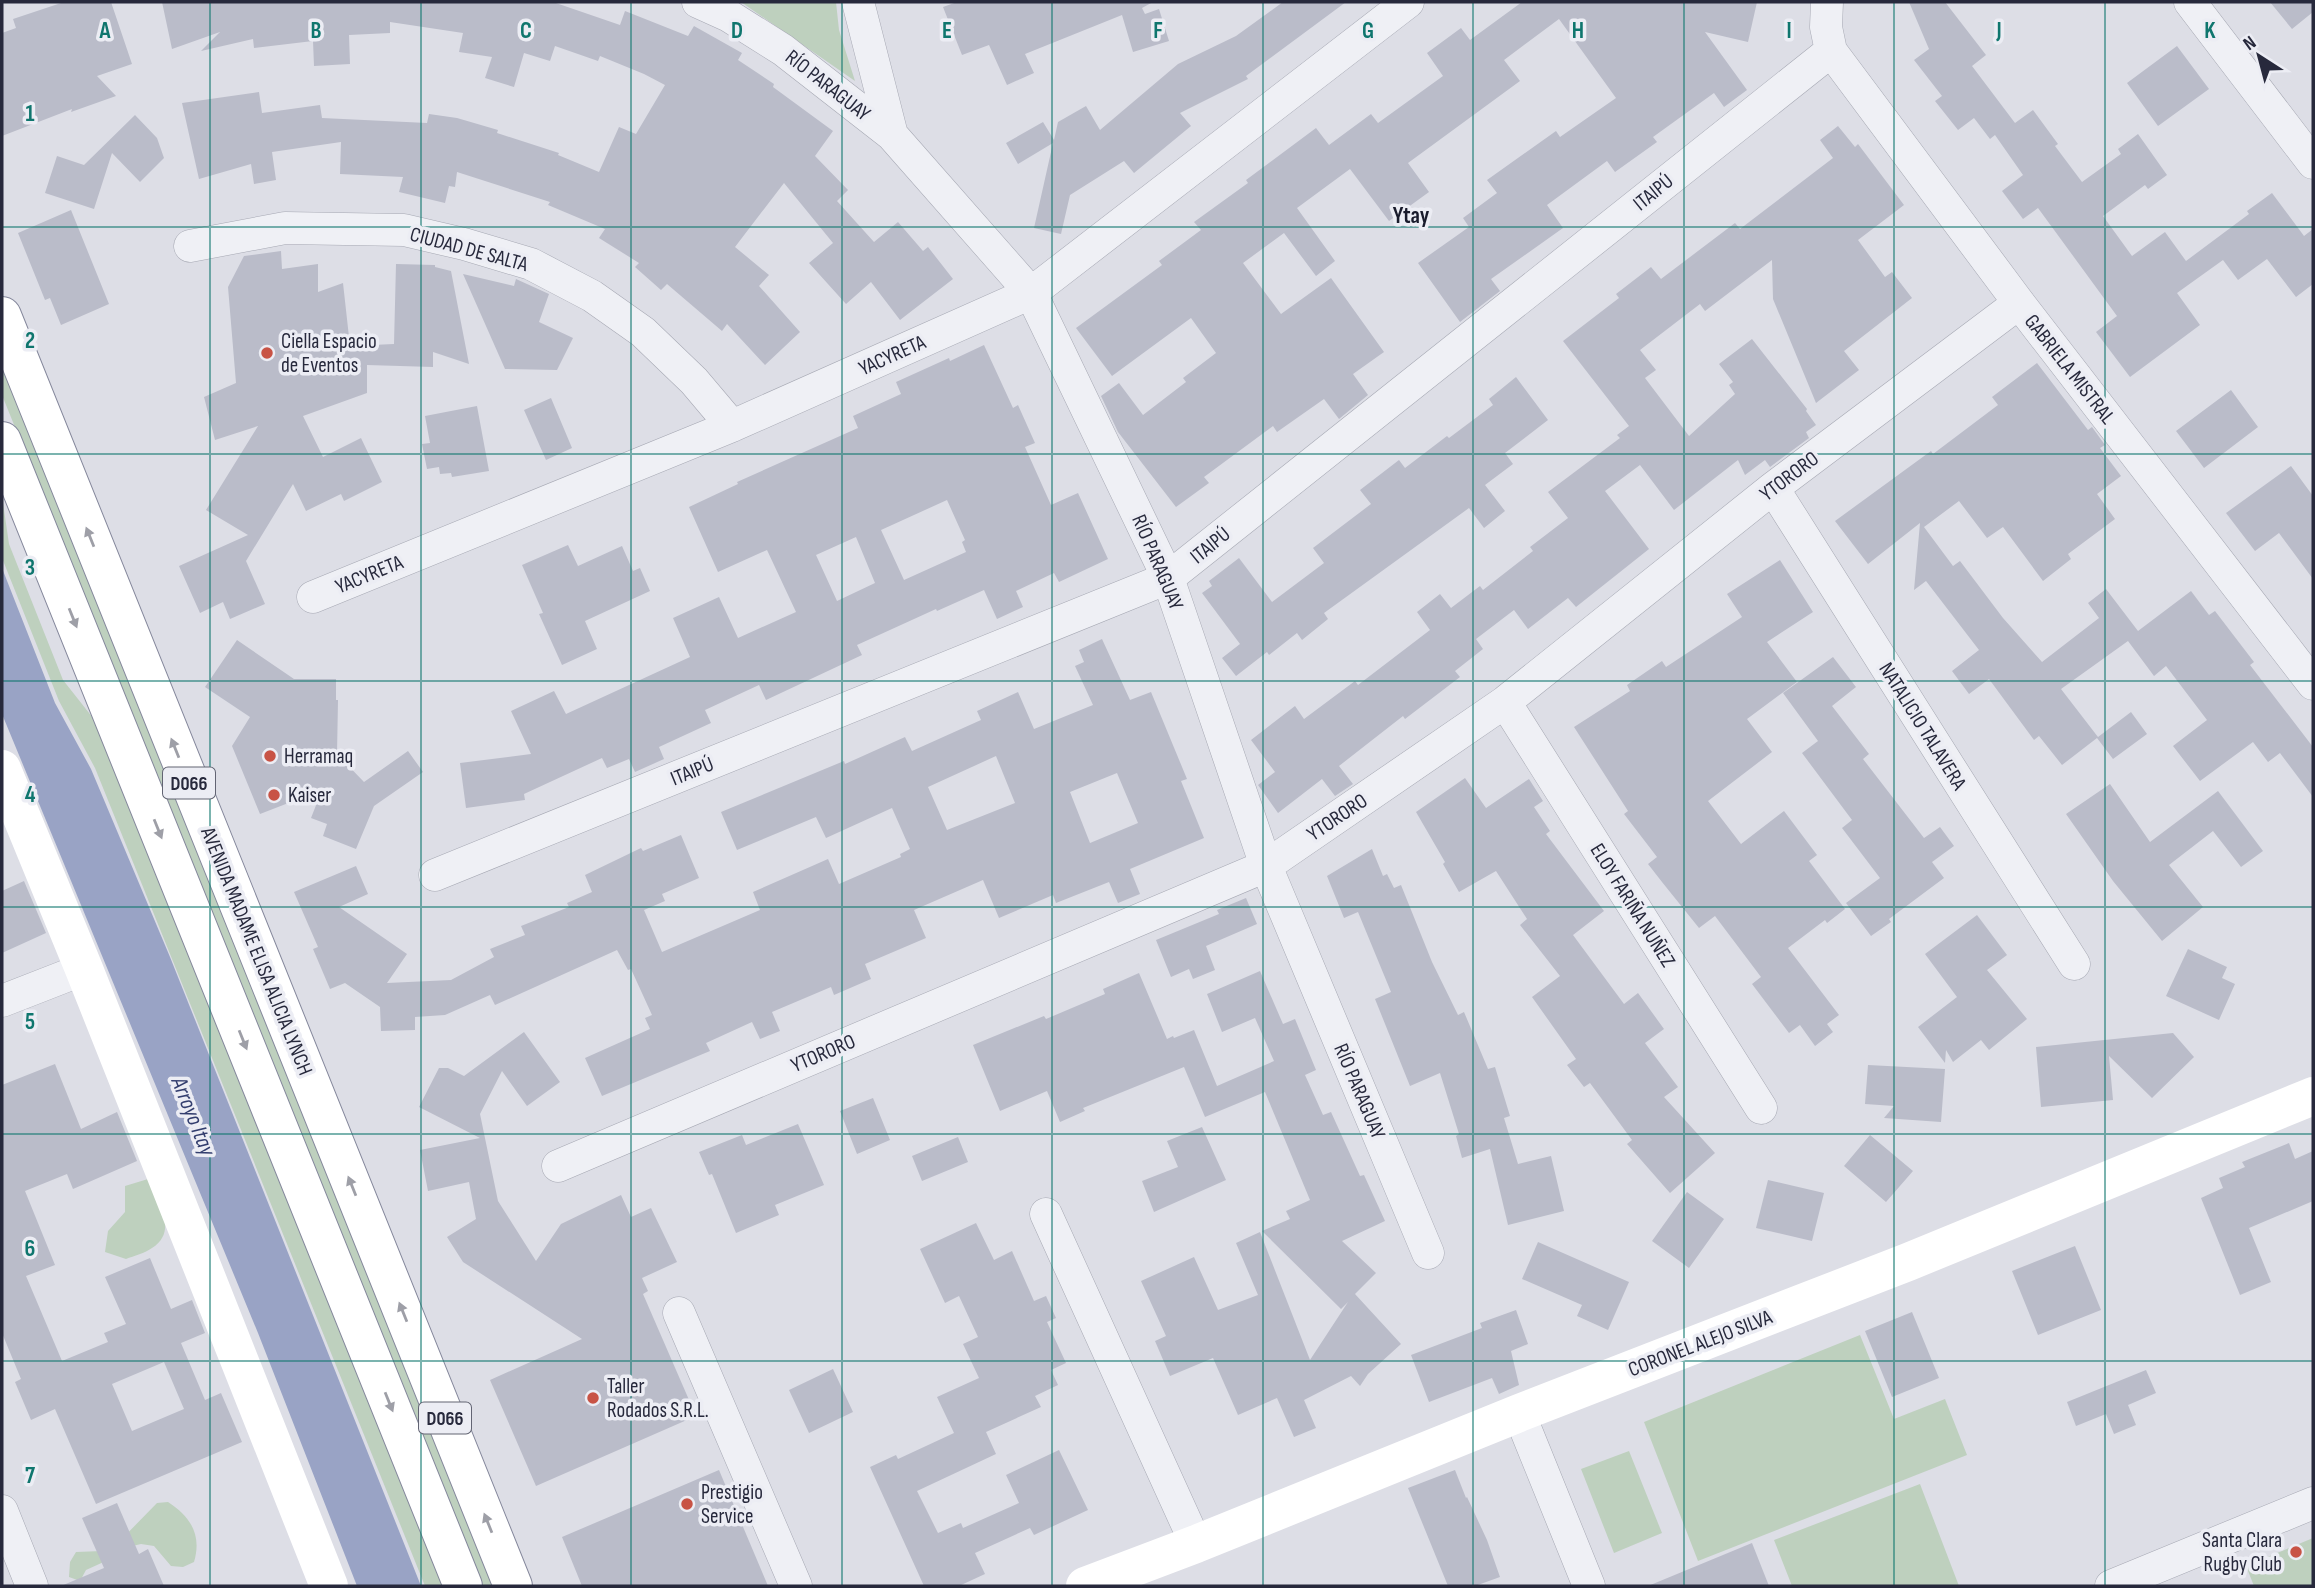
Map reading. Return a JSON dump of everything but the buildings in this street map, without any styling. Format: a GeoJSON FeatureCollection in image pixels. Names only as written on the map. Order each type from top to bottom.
{"type":"FeatureCollection","features":[{"type":"Feature","properties":{"kind":"main road","name":"AVENIDA MADAME ELISA ALICIA LYNCH"},"geometry":{"type":"LineString","coordinates":[[2,316],[513,1586]]}},
{"type":"Feature","properties":{"kind":"main road","name":"D066"},"geometry":{"type":"LineString","coordinates":[[2,441],[463,1586]]}},
{"type":"Feature","properties":{"kind":"main road"},"geometry":{"type":"LineString","coordinates":[[2,769],[329,1586]]}},
{"type":"Feature","properties":{"kind":"main road","name":"CORONEL ALEJO SILVA"},"geometry":{"type":"LineString","coordinates":[[1085,1586],[1519,1413],[1909,1262],[2313,1096]]}},
{"type":"Feature","properties":{"kind":"street","name":"RÍO PARAGUAY"},"geometry":{"type":"LineString","coordinates":[[698,2],[729,16],[783,50],[892,135],[1031,293],[1168,578],[1266,866],[1428,1253]]}},
{"type":"Feature","properties":{"kind":"street"},"geometry":{"type":"LineString","coordinates":[[858,2],[892,135]]}},
{"type":"Feature","properties":{"kind":"street","name":"YACYRETA"},"geometry":{"type":"LineString","coordinates":[[313,597],[732,426],[1031,293],[1408,2]]}},
{"type":"Feature","properties":{"kind":"street"},"geometry":{"type":"LineString","coordinates":[[1827,2],[1826,26],[1831,51]]}},
{"type":"Feature","properties":{"kind":"street"},"geometry":{"type":"LineString","coordinates":[[2190,2],[2313,163]]}},
{"type":"Feature","properties":{"kind":"street","name":"GABRIELA MISTRAL"},"geometry":{"type":"LineString","coordinates":[[1831,51],[2019,303],[2313,684]]}},
{"type":"Feature","properties":{"kind":"street","name":"ITAIPÚ"},"geometry":{"type":"LineString","coordinates":[[435,875],[1168,578],[1831,51]]}},
{"type":"Feature","properties":{"kind":"street","name":"CIUDAD DE SALTA"},"geometry":{"type":"LineString","coordinates":[[190,246],[285,228],[404,230],[531,264],[592,296],[643,332],[694,382],[732,426]]}},
{"type":"Feature","properties":{"kind":"street","name":"YTORORO"},"geometry":{"type":"LineString","coordinates":[[558,1166],[1266,866],[1505,702],[1773,488],[2019,303]]}},
{"type":"Feature","properties":{"kind":"street","name":"NATALICIO TALAVERA"},"geometry":{"type":"LineString","coordinates":[[1773,488],[2074,964]]}},
{"type":"Feature","properties":{"kind":"street","name":"ELOY FARIÑA NUÑEZ"},"geometry":{"type":"LineString","coordinates":[[1505,702],[1761,1108]]}},
{"type":"Feature","properties":{"kind":"street"},"geometry":{"type":"LineString","coordinates":[[2,1001],[84,969]]}},
{"type":"Feature","properties":{"kind":"street"},"geometry":{"type":"LineString","coordinates":[[1046,1214],[1196,1544]]}},
{"type":"Feature","properties":{"kind":"street"},"geometry":{"type":"LineString","coordinates":[[679,1313],[796,1586]]}},
{"type":"Feature","properties":{"kind":"street"},"geometry":{"type":"LineString","coordinates":[[1519,1413],[1588,1586]]}},
{"type":"Feature","properties":{"kind":"street"},"geometry":{"type":"LineString","coordinates":[[2111,1586],[2313,1503]]}},
{"type":"Feature","properties":{"kind":"street"},"geometry":{"type":"LineString","coordinates":[[2,1511],[32,1586]]}},
{"type":"Feature","properties":{"kind":"green space"},"geometry":{"type":"Polygon","coordinates":[[[741,2],[836,2],[839,30],[855,81],[741,2]]]}},
{"type":"Feature","properties":{"kind":"green space"},"geometry":{"type":"Polygon","coordinates":[[[2,361],[484,1557],[492,1586],[483,1586],[2,395],[2,361]]]}},
{"type":"Feature","properties":{"kind":"green space"},"geometry":{"type":"Polygon","coordinates":[[[2,496],[9,544],[63,680],[93,718],[446,1586],[425,1586],[95,768],[59,701],[2,558],[2,496]]]}},
{"type":"Feature","properties":{"kind":"green space"},"geometry":{"type":"Polygon","coordinates":[[[148,1179],[164,1215],[164,1233],[160,1241],[149,1250],[126,1259],[105,1252],[108,1231],[125,1212],[125,1186],[148,1179]]]}},
{"type":"Feature","properties":{"kind":"green space"},"geometry":{"type":"Polygon","coordinates":[[[1860,1335],[1894,1419],[1945,1399],[1967,1455],[1698,1561],[1644,1422],[1860,1335]]]}},
{"type":"Feature","properties":{"kind":"green space"},"geometry":{"type":"Polygon","coordinates":[[[1629,1451],[1662,1533],[1614,1553],[1581,1469],[1629,1451]]]}},
{"type":"Feature","properties":{"kind":"green space"},"geometry":{"type":"Polygon","coordinates":[[[1920,1484],[1959,1586],[1792,1586],[1774,1540],[1920,1484]]]}},
{"type":"Feature","properties":{"kind":"green space"},"geometry":{"type":"Polygon","coordinates":[[[168,1502],[183,1514],[193,1527],[197,1543],[194,1562],[183,1567],[171,1566],[154,1546],[141,1544],[128,1547],[86,1570],[80,1581],[69,1577],[70,1562],[76,1552],[113,1548],[157,1503],[168,1502]]]}},
{"type":"Feature","properties":{"kind":"green space","name":"Santa Clara Rugby Club"},"geometry":{"type":"Polygon","coordinates":[[[2313,1538],[2313,1586],[2254,1586],[2246,1566],[2313,1538]]]}},
{"type":"Feature","properties":{"kind":"water","name":"Arroyo Itay"},"geometry":{"type":"Polygon","coordinates":[[[2,568],[55,703],[91,769],[170,957],[421,1586],[357,1586],[258,1333],[2,714],[2,568]]]}},
{"type":"Feature","properties":{"kind":"place","name":"Ciella Espacio de Eventos"},"geometry":{"type":"Point","coordinates":[267,353]}},
{"type":"Feature","properties":{"kind":"place","name":"Herramaq"},"geometry":{"type":"Point","coordinates":[270,756]}},
{"type":"Feature","properties":{"kind":"place","name":"Kaiser"},"geometry":{"type":"Point","coordinates":[274,795]}},
{"type":"Feature","properties":{"kind":"place","name":"Taller Rodados S.R.L."},"geometry":{"type":"Point","coordinates":[593,1398]}},
{"type":"Feature","properties":{"kind":"place","name":"Prestigio Service"},"geometry":{"type":"Point","coordinates":[687,1504]}},
{"type":"Feature","properties":{"kind":"place","name":"Santa Clara Rugby Club"},"geometry":{"type":"Point","coordinates":[2296,1552]}},
{"type":"Feature","properties":{"kind":"district","name":"Ytay"},"geometry":{"type":"Point","coordinates":[1411,215]}}]}
